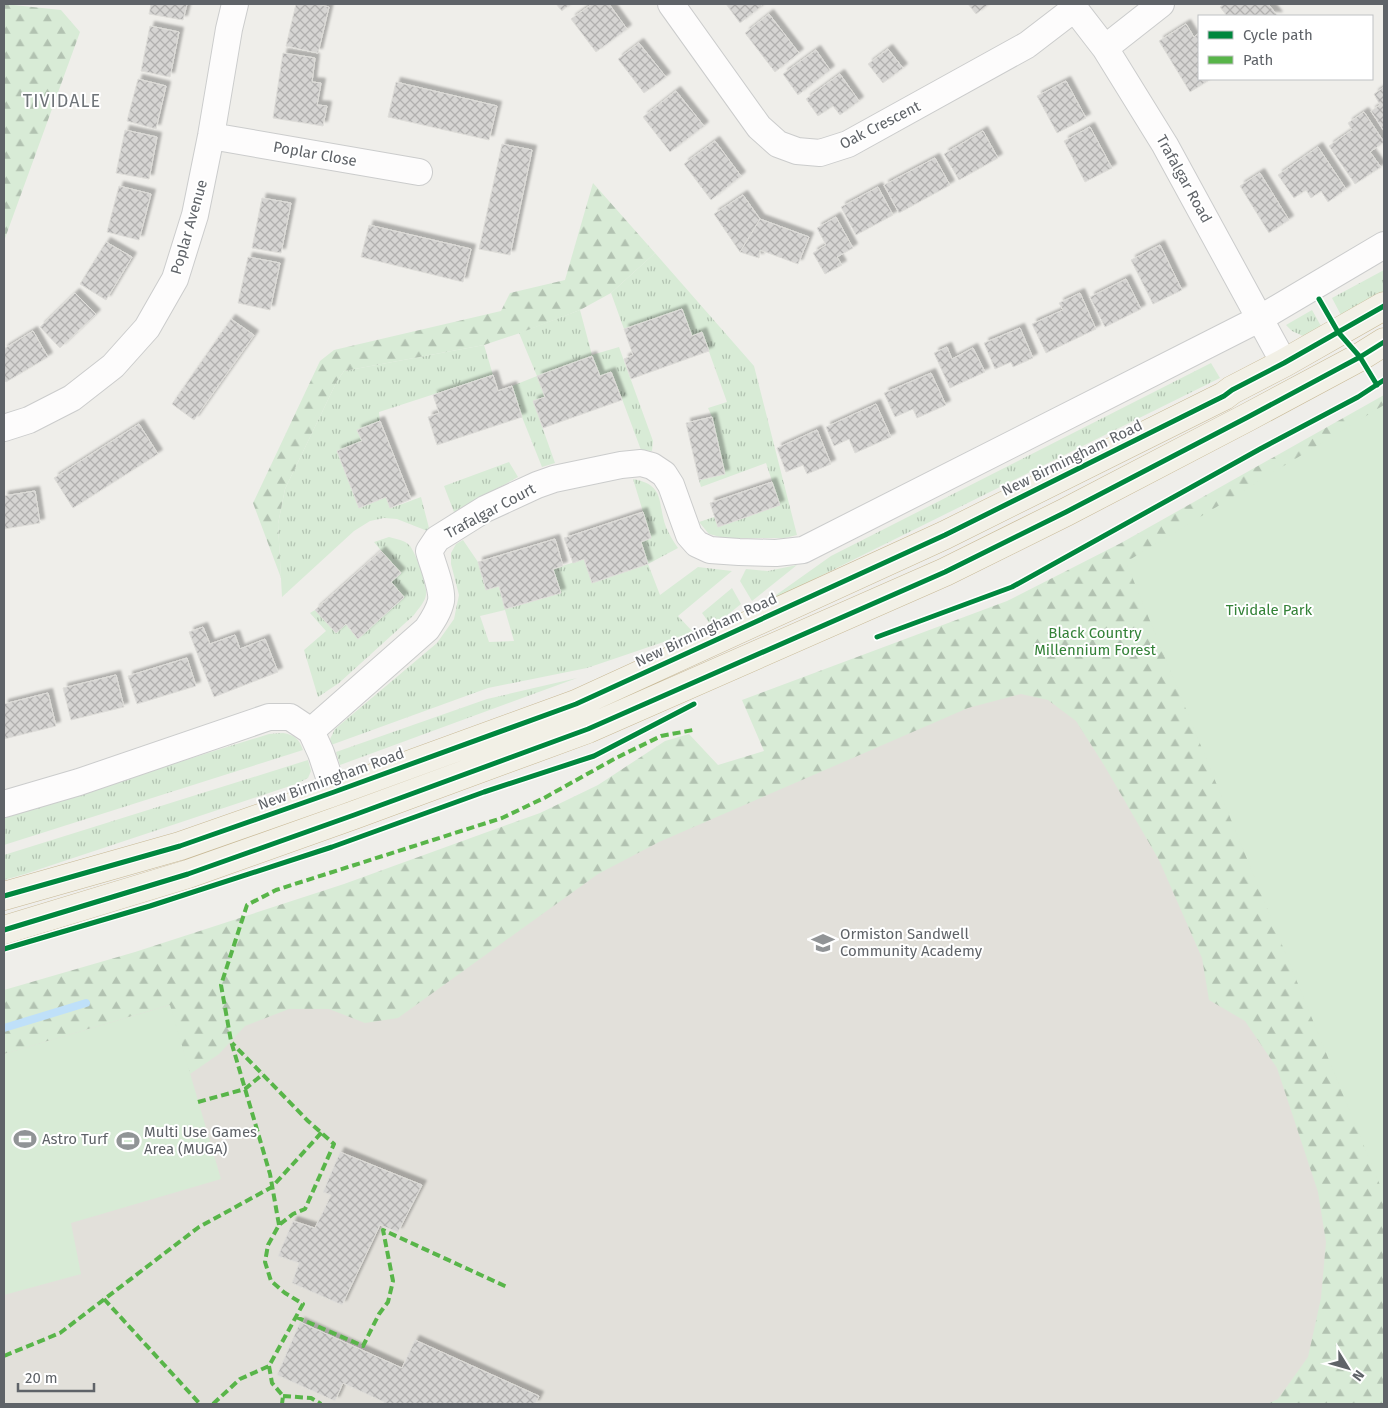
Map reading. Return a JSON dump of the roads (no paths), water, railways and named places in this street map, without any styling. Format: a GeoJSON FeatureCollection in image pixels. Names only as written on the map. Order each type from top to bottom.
{"type":"FeatureCollection","features":[{"type":"Feature","properties":{"kind":"highway","name":"New Birmingham Road"},"geometry":{"type":"LineString","coordinates":[[4,896],[180,846],[576,704],[945,534],[1216,400],[1384,306]]}},
{"type":"Feature","properties":{"kind":"highway"},"geometry":{"type":"LineString","coordinates":[[4,930],[188,874],[588,729],[945,572],[1066,512],[1298,390],[1384,342]]}},
{"type":"Feature","properties":{"kind":"highway"},"geometry":{"type":"LineString","coordinates":[[1284,363],[1298,390]]}},
{"type":"Feature","properties":{"kind":"street","name":"Poplar Avenue"},"geometry":{"type":"LineString","coordinates":[[4,428],[29,420],[72,398],[114,366],[147,328],[175,279],[195,215],[235,4]]}},
{"type":"Feature","properties":{"kind":"street","name":"Oak Crescent"},"geometry":{"type":"LineString","coordinates":[[671,4],[760,127],[778,144],[797,151],[820,153],[848,144],[1027,45],[1072,6]]}},
{"type":"Feature","properties":{"kind":"street"},"geometry":{"type":"LineString","coordinates":[[1105,48],[1160,4]]}},
{"type":"Feature","properties":{"kind":"street","name":"Trafalgar Road"},"geometry":{"type":"LineString","coordinates":[[1072,6],[1105,48],[1165,145],[1284,363]]}},
{"type":"Feature","properties":{"kind":"street","name":"Poplar Close"},"geometry":{"type":"LineString","coordinates":[[211,136],[419,172]]}},
{"type":"Feature","properties":{"kind":"street"},"geometry":{"type":"LineString","coordinates":[[1259,319],[1384,246]]}},
{"type":"Feature","properties":{"kind":"street","name":"Trafalgar Court"},"geometry":{"type":"LineString","coordinates":[[311,731],[427,629],[437,615],[442,599],[429,551],[437,539],[486,510],[537,485],[621,465],[641,463],[652,466],[664,474],[671,485],[689,535],[697,544],[710,550],[739,552],[776,554],[803,550],[1259,319]]}},
{"type":"Feature","properties":{"kind":"street"},"geometry":{"type":"LineString","coordinates":[[4,804],[79,782],[270,717],[290,717],[311,731]]}},
{"type":"Feature","properties":{"kind":"street","name":"New Birmingham Road"},"geometry":{"type":"LineString","coordinates":[[311,731],[334,792]]}},
{"type":"Feature","properties":{"kind":"waterway"},"geometry":{"type":"LineString","coordinates":[[4,1028],[86,1003]]}},
{"type":"Feature","properties":{"kind":"place","name":"Ormiston Sandwell Community Academy"},"geometry":{"type":"Point","coordinates":[823,943]}},
{"type":"Feature","properties":{"kind":"place","name":"Astro Turf"},"geometry":{"type":"Point","coordinates":[25,1139]}},
{"type":"Feature","properties":{"kind":"place","name":"Multi Use Games Area (MUGA)"},"geometry":{"type":"Point","coordinates":[128,1141]}},
{"type":"Feature","properties":{"kind":"district","name":"TIVIDALE"},"geometry":{"type":"Point","coordinates":[62,101]}},
{"type":"Feature","properties":{"kind":"park label","name":"Tividale Park"},"geometry":{"type":"Point","coordinates":[1269,610]}},
{"type":"Feature","properties":{"kind":"park label","name":"Black Country Millennium Forest"},"geometry":{"type":"Point","coordinates":[1095,642]}}]}
